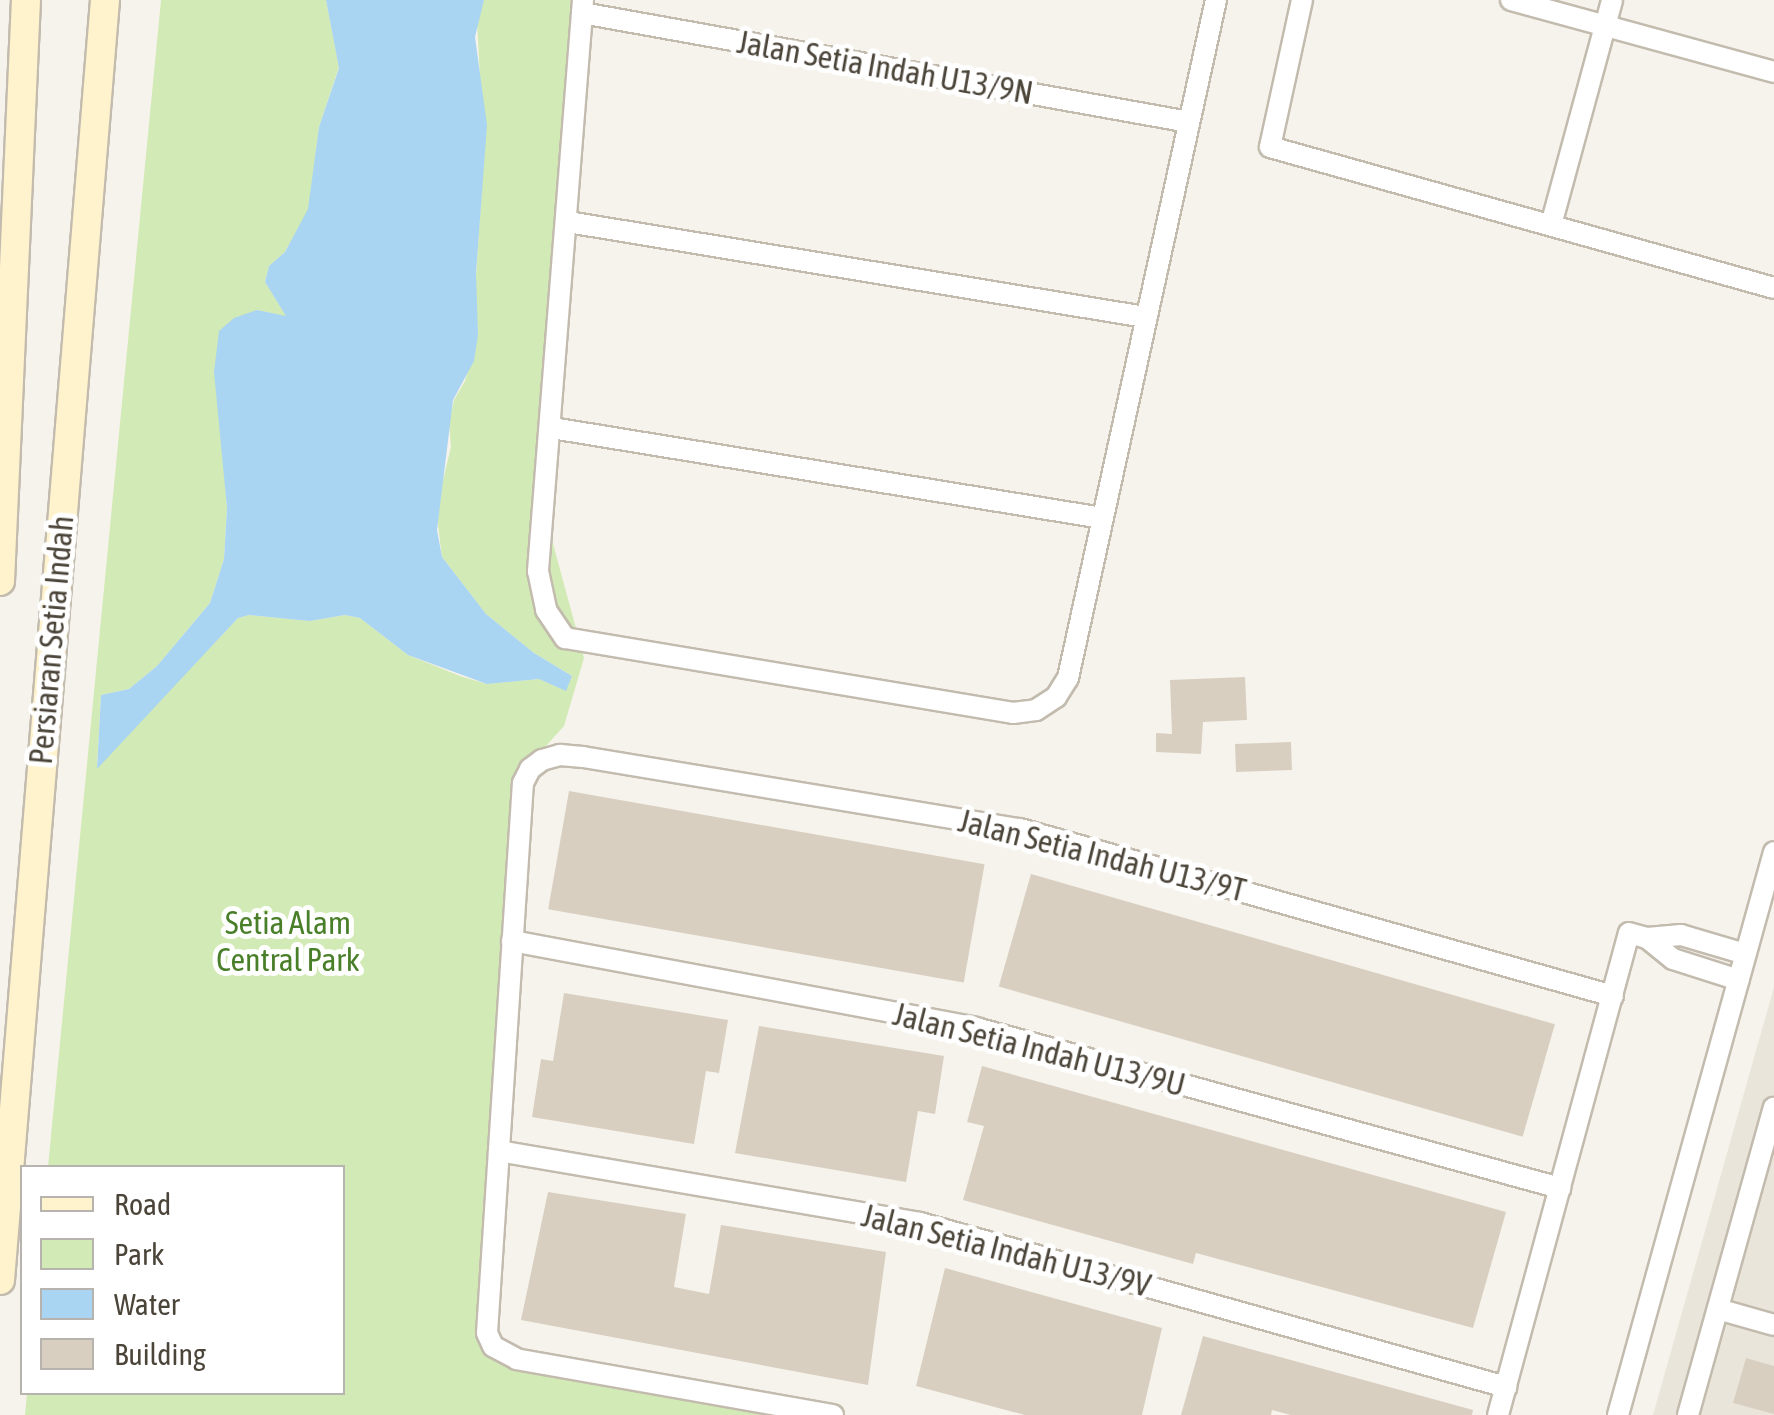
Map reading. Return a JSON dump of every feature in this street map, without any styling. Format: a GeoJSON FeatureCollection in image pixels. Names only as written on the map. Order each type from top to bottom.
{"type":"FeatureCollection","features":[{"type":"Feature","properties":{"kind":"street","name":"Persiaran Setia Indah"},"geometry":{"type":"LineString","coordinates":[[0,581],[26,0]]}},
{"type":"Feature","properties":{"kind":"street","name":"Persiaran Setia Indah"},"geometry":{"type":"LineString","coordinates":[[0,1280],[4,1123],[105,0]]}},
{"type":"Feature","properties":{"kind":"street"},"geometry":{"type":"LineString","coordinates":[[582,7],[538,571],[546,610],[565,638],[1013,713],[1036,710],[1056,697],[1068,678],[1216,0]]}},
{"type":"Feature","properties":{"kind":"street"},"geometry":{"type":"LineString","coordinates":[[1302,0],[1270,146],[1774,288]]}},
{"type":"Feature","properties":{"kind":"street"},"geometry":{"type":"LineString","coordinates":[[1511,0],[1774,72]]}},
{"type":"Feature","properties":{"kind":"street"},"geometry":{"type":"LineString","coordinates":[[1551,225],[1612,0]]}},
{"type":"Feature","properties":{"kind":"street","name":"Jalan Setia Indah U13/9N"},"geometry":{"type":"LineString","coordinates":[[582,7],[1189,122]]}},
{"type":"Feature","properties":{"kind":"street"},"geometry":{"type":"LineString","coordinates":[[568,222],[1145,317]]}},
{"type":"Feature","properties":{"kind":"street"},"geometry":{"type":"LineString","coordinates":[[552,428],[1102,518]]}},
{"type":"Feature","properties":{"kind":"street","name":"Jalan Setia Indah U13/9T"},"geometry":{"type":"LineString","coordinates":[[833,1415],[517,1358],[493,1346],[487,1333],[523,783],[530,769],[542,760],[560,755],[583,757],[1020,829],[1614,996]]}},
{"type":"Feature","properties":{"kind":"street"},"geometry":{"type":"LineString","coordinates":[[1618,1415],[1774,852]]}},
{"type":"Feature","properties":{"kind":"street"},"geometry":{"type":"LineString","coordinates":[[1498,1415],[1628,933],[1647,938],[1681,935],[1745,954]]}},
{"type":"Feature","properties":{"kind":"street"},"geometry":{"type":"LineString","coordinates":[[1647,938],[1673,959],[1740,980]]}},
{"type":"Feature","properties":{"kind":"street","name":"Jalan Setia Indah U13/9U"},"geometry":{"type":"LineString","coordinates":[[512,941],[976,1028],[1560,1188]]}},
{"type":"Feature","properties":{"kind":"street"},"geometry":{"type":"LineString","coordinates":[[1688,1415],[1773,1116]]}},
{"type":"Feature","properties":{"kind":"street","name":"Jalan Setia Indah U13/9V"},"geometry":{"type":"LineString","coordinates":[[499,1151],[920,1224],[1506,1387]]}},
{"type":"Feature","properties":{"kind":"street"},"geometry":{"type":"LineString","coordinates":[[1718,1309],[1774,1324]]}},
{"type":"Feature","properties":{"kind":"shaded area"},"geometry":{"type":"Polygon","coordinates":[[[1774,987],[1774,1415],[1653,1415],[1774,987]]]}},
{"type":"Feature","properties":{"kind":"green space","name":"Setia Alam Central Park"},"geometry":{"type":"Polygon","coordinates":[[[161,0],[326,0],[339,67],[319,127],[309,209],[285,252],[269,266],[265,282],[287,317],[257,310],[243,318],[221,433],[227,508],[224,559],[210,603],[157,666],[129,689],[101,695],[97,767],[238,618],[249,615],[310,621],[345,615],[360,618],[408,655],[460,676],[487,684],[539,679],[565,690],[572,676],[534,653],[486,614],[442,557],[436,509],[451,447],[449,423],[454,400],[465,381],[478,335],[475,290],[484,156],[477,20],[484,0],[572,0],[539,492],[584,658],[564,726],[528,766],[493,1353],[811,1415],[25,1415],[27,1395],[345,1395],[345,1165],[48,1165],[161,0]]]}},
{"type":"Feature","properties":{"kind":"water"},"geometry":{"type":"Polygon","coordinates":[[[326,0],[484,0],[475,37],[487,125],[476,273],[478,335],[474,361],[453,400],[437,530],[442,557],[486,614],[534,653],[572,676],[566,691],[539,679],[487,684],[408,655],[360,618],[345,615],[310,621],[249,615],[238,618],[97,769],[101,695],[129,689],[157,666],[210,603],[224,559],[227,508],[214,372],[219,331],[234,318],[257,310],[286,316],[265,282],[269,266],[285,252],[308,209],[319,127],[339,68],[326,0]]]}},
{"type":"Feature","properties":{"kind":"building"},"geometry":{"type":"Polygon","coordinates":[[[1245,677],[1247,720],[1203,722],[1201,754],[1156,752],[1156,733],[1172,734],[1170,680],[1245,677]]]}},
{"type":"Feature","properties":{"kind":"building"},"geometry":{"type":"Polygon","coordinates":[[[1291,742],[1292,770],[1236,772],[1235,744],[1291,742]]]}},
{"type":"Feature","properties":{"kind":"building"},"geometry":{"type":"Polygon","coordinates":[[[569,791],[985,864],[964,982],[548,909],[569,791]]]}},
{"type":"Feature","properties":{"kind":"building"},"geometry":{"type":"Polygon","coordinates":[[[1031,874],[1555,1024],[1523,1137],[999,986],[1031,874]]]}},
{"type":"Feature","properties":{"kind":"building"},"geometry":{"type":"Polygon","coordinates":[[[564,993],[728,1020],[719,1073],[706,1071],[694,1144],[532,1117],[541,1059],[553,1061],[564,993]]]}},
{"type":"Feature","properties":{"kind":"building"},"geometry":{"type":"Polygon","coordinates":[[[759,1026],[944,1056],[935,1114],[918,1111],[906,1182],[735,1153],[759,1026]]]}},
{"type":"Feature","properties":{"kind":"building"},"geometry":{"type":"Polygon","coordinates":[[[982,1066],[1506,1212],[1473,1328],[1196,1253],[1193,1264],[963,1200],[984,1126],[967,1122],[982,1066]]]}},
{"type":"Feature","properties":{"kind":"building"},"geometry":{"type":"Polygon","coordinates":[[[548,1192],[686,1214],[674,1287],[709,1294],[721,1225],[886,1252],[868,1385],[521,1320],[548,1192]]]}},
{"type":"Feature","properties":{"kind":"building"},"geometry":{"type":"Polygon","coordinates":[[[945,1268],[1162,1328],[1142,1415],[1025,1415],[916,1386],[945,1268]]]}},
{"type":"Feature","properties":{"kind":"building"},"geometry":{"type":"Polygon","coordinates":[[[1203,1336],[1473,1410],[1472,1415],[1291,1415],[1272,1410],[1271,1415],[1181,1415],[1203,1336]]]}},
{"type":"Feature","properties":{"kind":"building"},"geometry":{"type":"Polygon","coordinates":[[[1746,1358],[1774,1366],[1774,1414],[1733,1403],[1746,1358]]]}}]}
